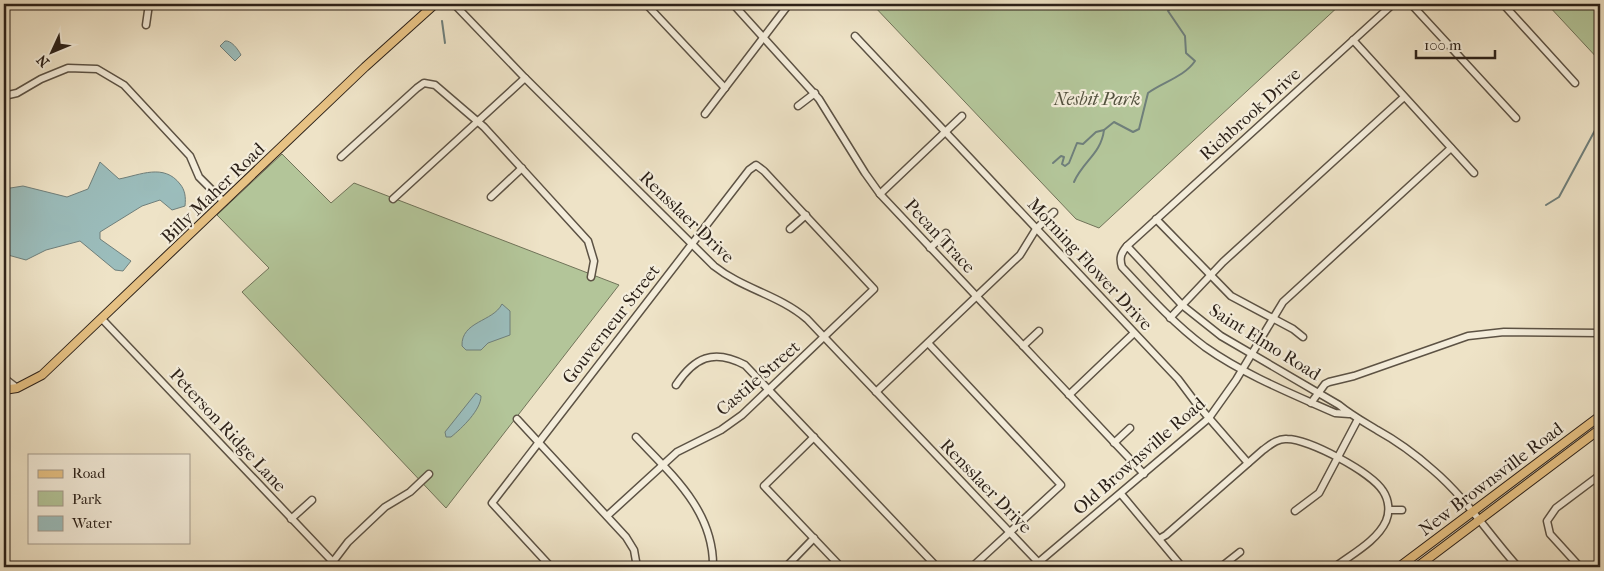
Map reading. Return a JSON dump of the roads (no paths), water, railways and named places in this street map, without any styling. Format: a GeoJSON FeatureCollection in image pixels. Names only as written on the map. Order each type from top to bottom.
{"type":"FeatureCollection","features":[{"type":"Feature","properties":{"kind":"main road","name":"Billy Maher Road"},"geometry":{"type":"LineString","coordinates":[[4,390],[18,388],[42,375],[365,67],[435,4]]}},
{"type":"Feature","properties":{"kind":"main road","name":"New Brownsville Road"},"geometry":{"type":"LineString","coordinates":[[1400,567],[1600,416]]}},
{"type":"Feature","properties":{"kind":"main road","name":"New Brownsville Road"},"geometry":{"type":"LineString","coordinates":[[1417,567],[1600,429]]}},
{"type":"Feature","properties":{"kind":"street"},"geometry":{"type":"LineString","coordinates":[[146,25],[149,4]]}},
{"type":"Feature","properties":{"kind":"street","name":"Rensslaer Drive"},"geometry":{"type":"LineString","coordinates":[[454,4],[525,78],[725,274],[788,304],[825,338],[1009,532],[1035,565]]}},
{"type":"Feature","properties":{"kind":"street"},"geometry":{"type":"LineString","coordinates":[[646,4],[725,88]]}},
{"type":"Feature","properties":{"kind":"street","name":"Pecan Trace"},"geometry":{"type":"LineString","coordinates":[[733,4],[814,93],[880,194],[1144,474]]}},
{"type":"Feature","properties":{"kind":"street"},"geometry":{"type":"LineString","coordinates":[[705,114],[789,4]]}},
{"type":"Feature","properties":{"kind":"street","name":"Richbrook Drive"},"geometry":{"type":"LineString","coordinates":[[1127,246],[1393,4]]}},
{"type":"Feature","properties":{"kind":"street"},"geometry":{"type":"LineString","coordinates":[[1411,4],[1516,118]]}},
{"type":"Feature","properties":{"kind":"street"},"geometry":{"type":"LineString","coordinates":[[1503,4],[1575,83]]}},
{"type":"Feature","properties":{"kind":"street","name":"Morning Flower Drive"},"geometry":{"type":"LineString","coordinates":[[855,36],[1178,380],[1248,463]]}},
{"type":"Feature","properties":{"kind":"street"},"geometry":{"type":"LineString","coordinates":[[1353,40],[1474,173]]}},
{"type":"Feature","properties":{"kind":"street"},"geometry":{"type":"LineString","coordinates":[[4,96],[17,93],[41,79],[68,68],[97,69],[124,85],[190,156],[199,177],[224,202]]}},
{"type":"Feature","properties":{"kind":"street"},"geometry":{"type":"LineString","coordinates":[[392,199],[525,78]]}},
{"type":"Feature","properties":{"kind":"street"},"geometry":{"type":"LineString","coordinates":[[341,157],[416,88],[428,80],[438,86],[478,120],[588,241],[594,261],[591,277]]}},
{"type":"Feature","properties":{"kind":"street"},"geometry":{"type":"LineString","coordinates":[[798,106],[814,93]]}},
{"type":"Feature","properties":{"kind":"street"},"geometry":{"type":"LineString","coordinates":[[1170,318],[1210,275],[1404,97]]}},
{"type":"Feature","properties":{"kind":"street"},"geometry":{"type":"LineString","coordinates":[[880,194],[962,116]]}},
{"type":"Feature","properties":{"kind":"street","name":"Old Brownsville Road"},"geometry":{"type":"LineString","coordinates":[[1035,565],[1209,418],[1285,300],[1451,148]]}},
{"type":"Feature","properties":{"kind":"street","name":"Gouverneur Street"},"geometry":{"type":"LineString","coordinates":[[551,567],[492,503],[749,170],[756,165],[806,214]]}},
{"type":"Feature","properties":{"kind":"street"},"geometry":{"type":"LineString","coordinates":[[491,197],[522,168]]}},
{"type":"Feature","properties":{"kind":"street"},"geometry":{"type":"LineString","coordinates":[[876,392],[1021,253],[1036,229],[1054,212]]}},
{"type":"Feature","properties":{"kind":"street"},"geometry":{"type":"LineString","coordinates":[[790,229],[806,214]]}},
{"type":"Feature","properties":{"kind":"street","name":"Castile Street"},"geometry":{"type":"LineString","coordinates":[[607,516],[685,446],[735,421],[825,338],[874,289],[806,214]]}},
{"type":"Feature","properties":{"kind":"street"},"geometry":{"type":"LineString","coordinates":[[1156,219],[1236,299],[1304,337]]}},
{"type":"Feature","properties":{"kind":"street"},"geometry":{"type":"LineString","coordinates":[[930,248],[946,233]]}},
{"type":"Feature","properties":{"kind":"street","name":"Saint Elmo Road"},"geometry":{"type":"LineString","coordinates":[[1349,414],[1335,413],[1311,403],[1241,370],[1205,347],[1170,318],[1122,267],[1121,254],[1127,246],[1182,305],[1221,336],[1318,392],[1417,457],[1445,481],[1518,567]]}},
{"type":"Feature","properties":{"kind":"street","name":"Peterson Ridge Lane"},"geometry":{"type":"LineString","coordinates":[[102,319],[292,519],[331,564]]}},
{"type":"Feature","properties":{"kind":"street"},"geometry":{"type":"LineString","coordinates":[[1023,346],[1038,331]]}},
{"type":"Feature","properties":{"kind":"street"},"geometry":{"type":"LineString","coordinates":[[1311,403],[1325,384],[1334,380],[1354,376],[1468,336],[1504,332],[1600,333]]}},
{"type":"Feature","properties":{"kind":"street"},"geometry":{"type":"LineString","coordinates":[[1069,395],[1134,333]]}},
{"type":"Feature","properties":{"kind":"street"},"geometry":{"type":"LineString","coordinates":[[928,344],[1061,485],[972,567]]}},
{"type":"Feature","properties":{"kind":"street"},"geometry":{"type":"LineString","coordinates":[[676,385],[693,364],[714,356],[745,365],[937,567]]}},
{"type":"Feature","properties":{"kind":"street"},"geometry":{"type":"LineString","coordinates":[[4,378],[18,388]]}},
{"type":"Feature","properties":{"kind":"street"},"geometry":{"type":"LineString","coordinates":[[517,419],[631,544],[638,567]]}},
{"type":"Feature","properties":{"kind":"street"},"geometry":{"type":"LineString","coordinates":[[1296,512],[1318,493],[1358,419]]}},
{"type":"Feature","properties":{"kind":"street"},"geometry":{"type":"LineString","coordinates":[[1114,443],[1130,428]]}},
{"type":"Feature","properties":{"kind":"street"},"geometry":{"type":"LineString","coordinates":[[636,437],[687,493],[700,512],[710,536],[713,567]]}},
{"type":"Feature","properties":{"kind":"street"},"geometry":{"type":"LineString","coordinates":[[814,437],[764,486],[841,567]]}},
{"type":"Feature","properties":{"kind":"street"},"geometry":{"type":"LineString","coordinates":[[1159,539],[1166,536],[1248,463],[1278,440],[1286,438],[1298,440],[1338,457],[1374,480],[1384,493],[1389,510],[1386,520],[1374,536],[1335,567]]}},
{"type":"Feature","properties":{"kind":"street"},"geometry":{"type":"LineString","coordinates":[[331,564],[350,540],[385,507],[410,492],[429,474]]}},
{"type":"Feature","properties":{"kind":"street"},"geometry":{"type":"LineString","coordinates":[[1580,567],[1550,534],[1547,521],[1556,508],[1600,475]]}},
{"type":"Feature","properties":{"kind":"street"},"geometry":{"type":"LineString","coordinates":[[1120,494],[1182,567]]}},
{"type":"Feature","properties":{"kind":"street"},"geometry":{"type":"LineString","coordinates":[[292,519],[312,500]]}},
{"type":"Feature","properties":{"kind":"street"},"geometry":{"type":"LineString","coordinates":[[1389,510],[1402,510]]}},
{"type":"Feature","properties":{"kind":"street"},"geometry":{"type":"LineString","coordinates":[[786,567],[814,538]]}},
{"type":"Feature","properties":{"kind":"street"},"geometry":{"type":"LineString","coordinates":[[1221,567],[1240,552]]}},
{"type":"Feature","properties":{"kind":"water"},"geometry":{"type":"Polygon","coordinates":[[[225,41],[232,43],[241,55],[235,61],[220,46],[225,41]]]}},
{"type":"Feature","properties":{"kind":"water"},"geometry":{"type":"Polygon","coordinates":[[[100,162],[119,179],[151,172],[167,174],[182,186],[185,194],[185,206],[172,210],[160,200],[142,206],[100,232],[100,239],[131,261],[123,271],[115,270],[80,241],[46,250],[26,260],[8,255],[4,258],[4,189],[23,186],[67,197],[88,189],[100,162]]]}},
{"type":"Feature","properties":{"kind":"water"},"geometry":{"type":"Polygon","coordinates":[[[502,304],[510,311],[510,335],[488,343],[481,350],[466,350],[462,346],[463,338],[467,331],[472,326],[492,315],[502,304]]]}},
{"type":"Feature","properties":{"kind":"water"},"geometry":{"type":"Polygon","coordinates":[[[476,393],[481,396],[474,413],[451,437],[446,437],[445,432],[476,393]]]}},
{"type":"Feature","properties":{"kind":"waterway"},"geometry":{"type":"LineString","coordinates":[[1074,182],[1082,168],[1096,151],[1104,130],[1114,122],[1133,132],[1139,129],[1148,93],[1185,71],[1195,61],[1186,53],[1185,36],[1168,11],[1172,7],[1185,4]]}},
{"type":"Feature","properties":{"kind":"waterway"},"geometry":{"type":"LineString","coordinates":[[442,21],[445,43]]}},
{"type":"Feature","properties":{"kind":"waterway"},"geometry":{"type":"LineString","coordinates":[[1546,205],[1559,197],[1600,121]]}},
{"type":"Feature","properties":{"kind":"waterway"},"geometry":{"type":"LineString","coordinates":[[1053,163],[1061,156],[1064,157],[1062,164],[1065,166],[1069,163],[1077,143],[1083,144],[1096,132],[1104,130]]}},
{"type":"Feature","properties":{"kind":"park label","name":"Nesbit Park"},"geometry":{"type":"Point","coordinates":[1097,99]}}]}
